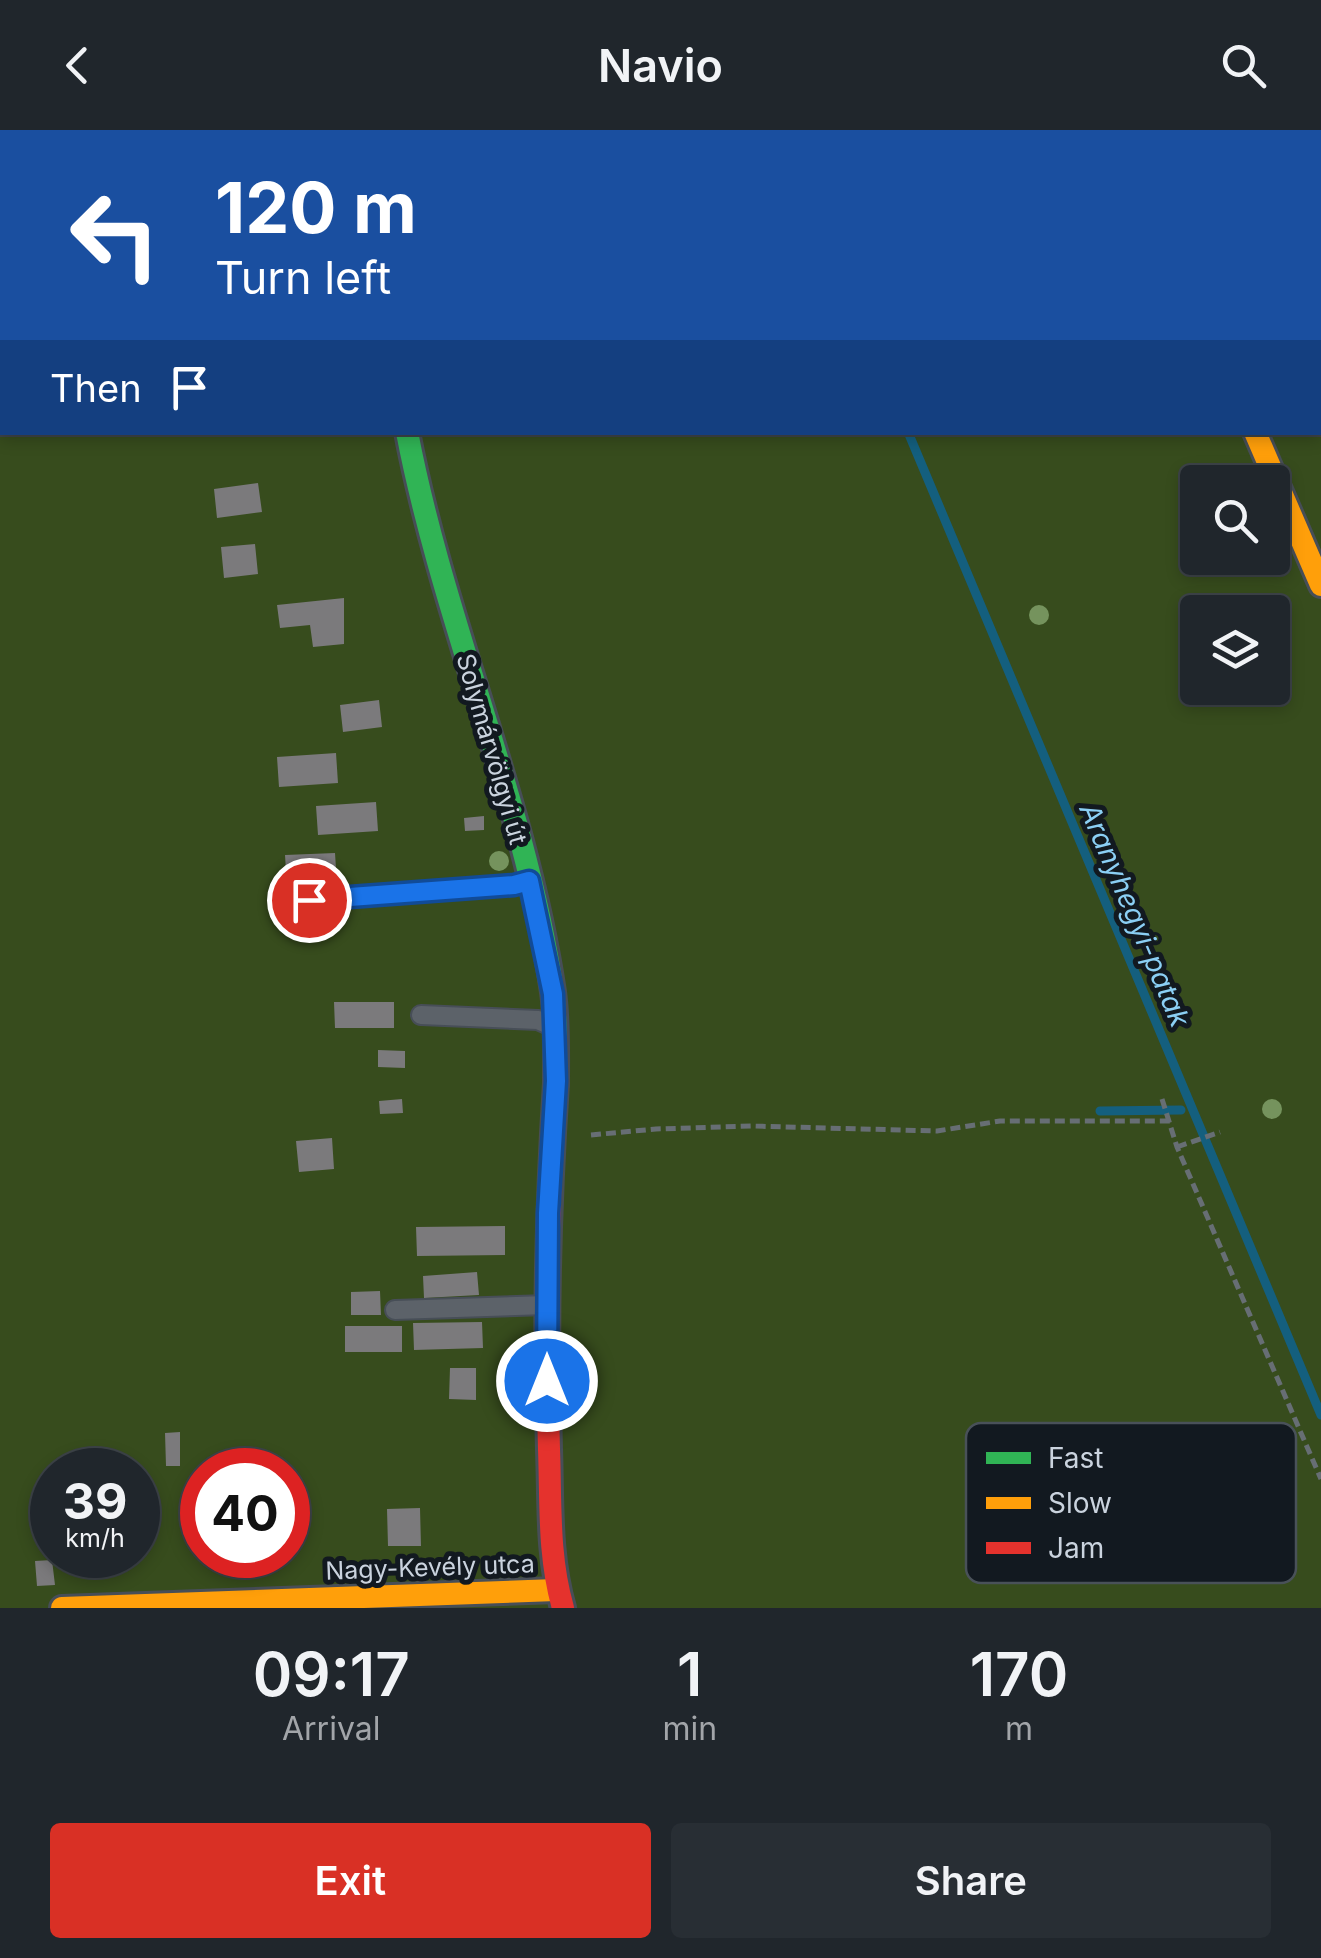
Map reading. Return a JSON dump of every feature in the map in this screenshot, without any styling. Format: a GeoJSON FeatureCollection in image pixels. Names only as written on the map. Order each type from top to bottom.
{"type":"FeatureCollection","features":[{"type":"Feature","properties":{"kind":"street","name":"Solymárvölgyi út"},"geometry":{"type":"LineString","coordinates":[[408,435],[420,501],[529,881],[553,994],[556,1081],[547,1400],[560,1599]]}},
{"type":"Feature","properties":{"kind":"street"},"geometry":{"type":"LineString","coordinates":[[1256,435],[1321,585]]}},
{"type":"Feature","properties":{"kind":"street","name":"Nagy-Kevély utca"},"geometry":{"type":"LineString","coordinates":[[64,1607],[560,1599]]}},
{"type":"Feature","properties":{"kind":"lane"},"geometry":{"type":"LineString","coordinates":[[309,900],[529,881]]}},
{"type":"Feature","properties":{"kind":"lane"},"geometry":{"type":"LineString","coordinates":[[421,1015],[538,1020],[554,1027]]}},
{"type":"Feature","properties":{"kind":"lane"},"geometry":{"type":"LineString","coordinates":[[396,1310],[547,1305]]}},
{"type":"Feature","properties":{"kind":"path"},"geometry":{"type":"LineString","coordinates":[[1162,1099],[1177,1147],[1321,1479]]}},
{"type":"Feature","properties":{"kind":"path"},"geometry":{"type":"LineString","coordinates":[[552,1136],[752,1126],[937,1131],[1000,1121],[1171,1120]]}},
{"type":"Feature","properties":{"kind":"path"},"geometry":{"type":"LineString","coordinates":[[1177,1147],[1220,1132]]}},
{"type":"Feature","properties":{"kind":"green space"},"geometry":{"type":"Polygon","coordinates":[[[0,435],[1321,435],[1321,1608],[0,1608],[0,435]]]}},
{"type":"Feature","properties":{"kind":"building"},"geometry":{"type":"Polygon","coordinates":[[[258,483],[262,512],[217,518],[214,489],[258,483]]]}},
{"type":"Feature","properties":{"kind":"building"},"geometry":{"type":"Polygon","coordinates":[[[255,544],[258,574],[224,578],[221,547],[255,544]]]}},
{"type":"Feature","properties":{"kind":"building"},"geometry":{"type":"Polygon","coordinates":[[[344,598],[344,644],[313,647],[310,625],[280,628],[277,605],[344,598]]]}},
{"type":"Feature","properties":{"kind":"building"},"geometry":{"type":"Polygon","coordinates":[[[379,700],[382,727],[343,732],[340,705],[379,700]]]}},
{"type":"Feature","properties":{"kind":"building"},"geometry":{"type":"Polygon","coordinates":[[[336,753],[338,783],[279,787],[277,757],[336,753]]]}},
{"type":"Feature","properties":{"kind":"building"},"geometry":{"type":"Polygon","coordinates":[[[376,802],[378,831],[318,835],[316,806],[376,802]]]}},
{"type":"Feature","properties":{"kind":"building"},"geometry":{"type":"Polygon","coordinates":[[[484,816],[484,830],[465,831],[464,818],[484,816]]]}},
{"type":"Feature","properties":{"kind":"building"},"geometry":{"type":"Polygon","coordinates":[[[335,853],[337,884],[287,887],[285,855],[335,853]]]}},
{"type":"Feature","properties":{"kind":"building"},"geometry":{"type":"Polygon","coordinates":[[[334,1002],[394,1002],[394,1028],[335,1028],[334,1002]]]}},
{"type":"Feature","properties":{"kind":"building"},"geometry":{"type":"Polygon","coordinates":[[[378,1050],[405,1051],[405,1068],[378,1067],[378,1050]]]}},
{"type":"Feature","properties":{"kind":"building"},"geometry":{"type":"Polygon","coordinates":[[[402,1099],[403,1113],[380,1114],[379,1101],[402,1099]]]}},
{"type":"Feature","properties":{"kind":"building"},"geometry":{"type":"Polygon","coordinates":[[[332,1138],[334,1169],[299,1172],[296,1141],[332,1138]]]}},
{"type":"Feature","properties":{"kind":"building"},"geometry":{"type":"Polygon","coordinates":[[[505,1226],[505,1255],[417,1256],[416,1227],[505,1226]]]}},
{"type":"Feature","properties":{"kind":"building"},"geometry":{"type":"Polygon","coordinates":[[[477,1272],[479,1295],[424,1298],[423,1276],[477,1272]]]}},
{"type":"Feature","properties":{"kind":"building"},"geometry":{"type":"Polygon","coordinates":[[[380,1291],[381,1315],[351,1315],[351,1292],[380,1291]]]}},
{"type":"Feature","properties":{"kind":"building"},"geometry":{"type":"Polygon","coordinates":[[[482,1322],[483,1348],[414,1350],[413,1323],[482,1322]]]}},
{"type":"Feature","properties":{"kind":"building"},"geometry":{"type":"Polygon","coordinates":[[[345,1326],[402,1326],[402,1352],[345,1352],[345,1326]]]}},
{"type":"Feature","properties":{"kind":"building"},"geometry":{"type":"Polygon","coordinates":[[[450,1368],[476,1368],[476,1400],[449,1399],[450,1368]]]}},
{"type":"Feature","properties":{"kind":"building"},"geometry":{"type":"Polygon","coordinates":[[[180,1432],[180,1466],[166,1466],[165,1433],[180,1432]]]}},
{"type":"Feature","properties":{"kind":"building"},"geometry":{"type":"Polygon","coordinates":[[[420,1508],[421,1546],[388,1546],[387,1509],[420,1508]]]}},
{"type":"Feature","properties":{"kind":"building"},"geometry":{"type":"Polygon","coordinates":[[[36,1578],[54,1578],[55,1585],[37,1586],[36,1578]]]}},
{"type":"Feature","properties":{"kind":"waterway","name":"Aranyhegyi-patak"},"geometry":{"type":"LineString","coordinates":[[909,435],[1321,1415]]}},
{"type":"Feature","properties":{"kind":"waterway"},"geometry":{"type":"LineString","coordinates":[[1100,1111],[1181,1110]]}},
{"type":"Feature","properties":{"kind":"traffic: fast"},"geometry":{"type":"LineString","coordinates":[[408,435],[441,573],[504,781],[540,921],[554,1003],[556,1083]]}},
{"type":"Feature","properties":{"kind":"traffic: slow"},"geometry":{"type":"LineString","coordinates":[[1256,435],[1321,585]]}},
{"type":"Feature","properties":{"kind":"traffic: slow"},"geometry":{"type":"LineString","coordinates":[[62,1608],[556,1590]]}},
{"type":"Feature","properties":{"kind":"traffic: jam"},"geometry":{"type":"LineString","coordinates":[[556,1083],[548,1266],[548,1403],[550,1509],[563,1608]]}},
{"type":"Feature","properties":{"kind":"route"},"geometry":{"type":"LineString","coordinates":[[309,900],[529,881],[553,994],[556,1081],[548,1213],[547,1381]]}}]}
